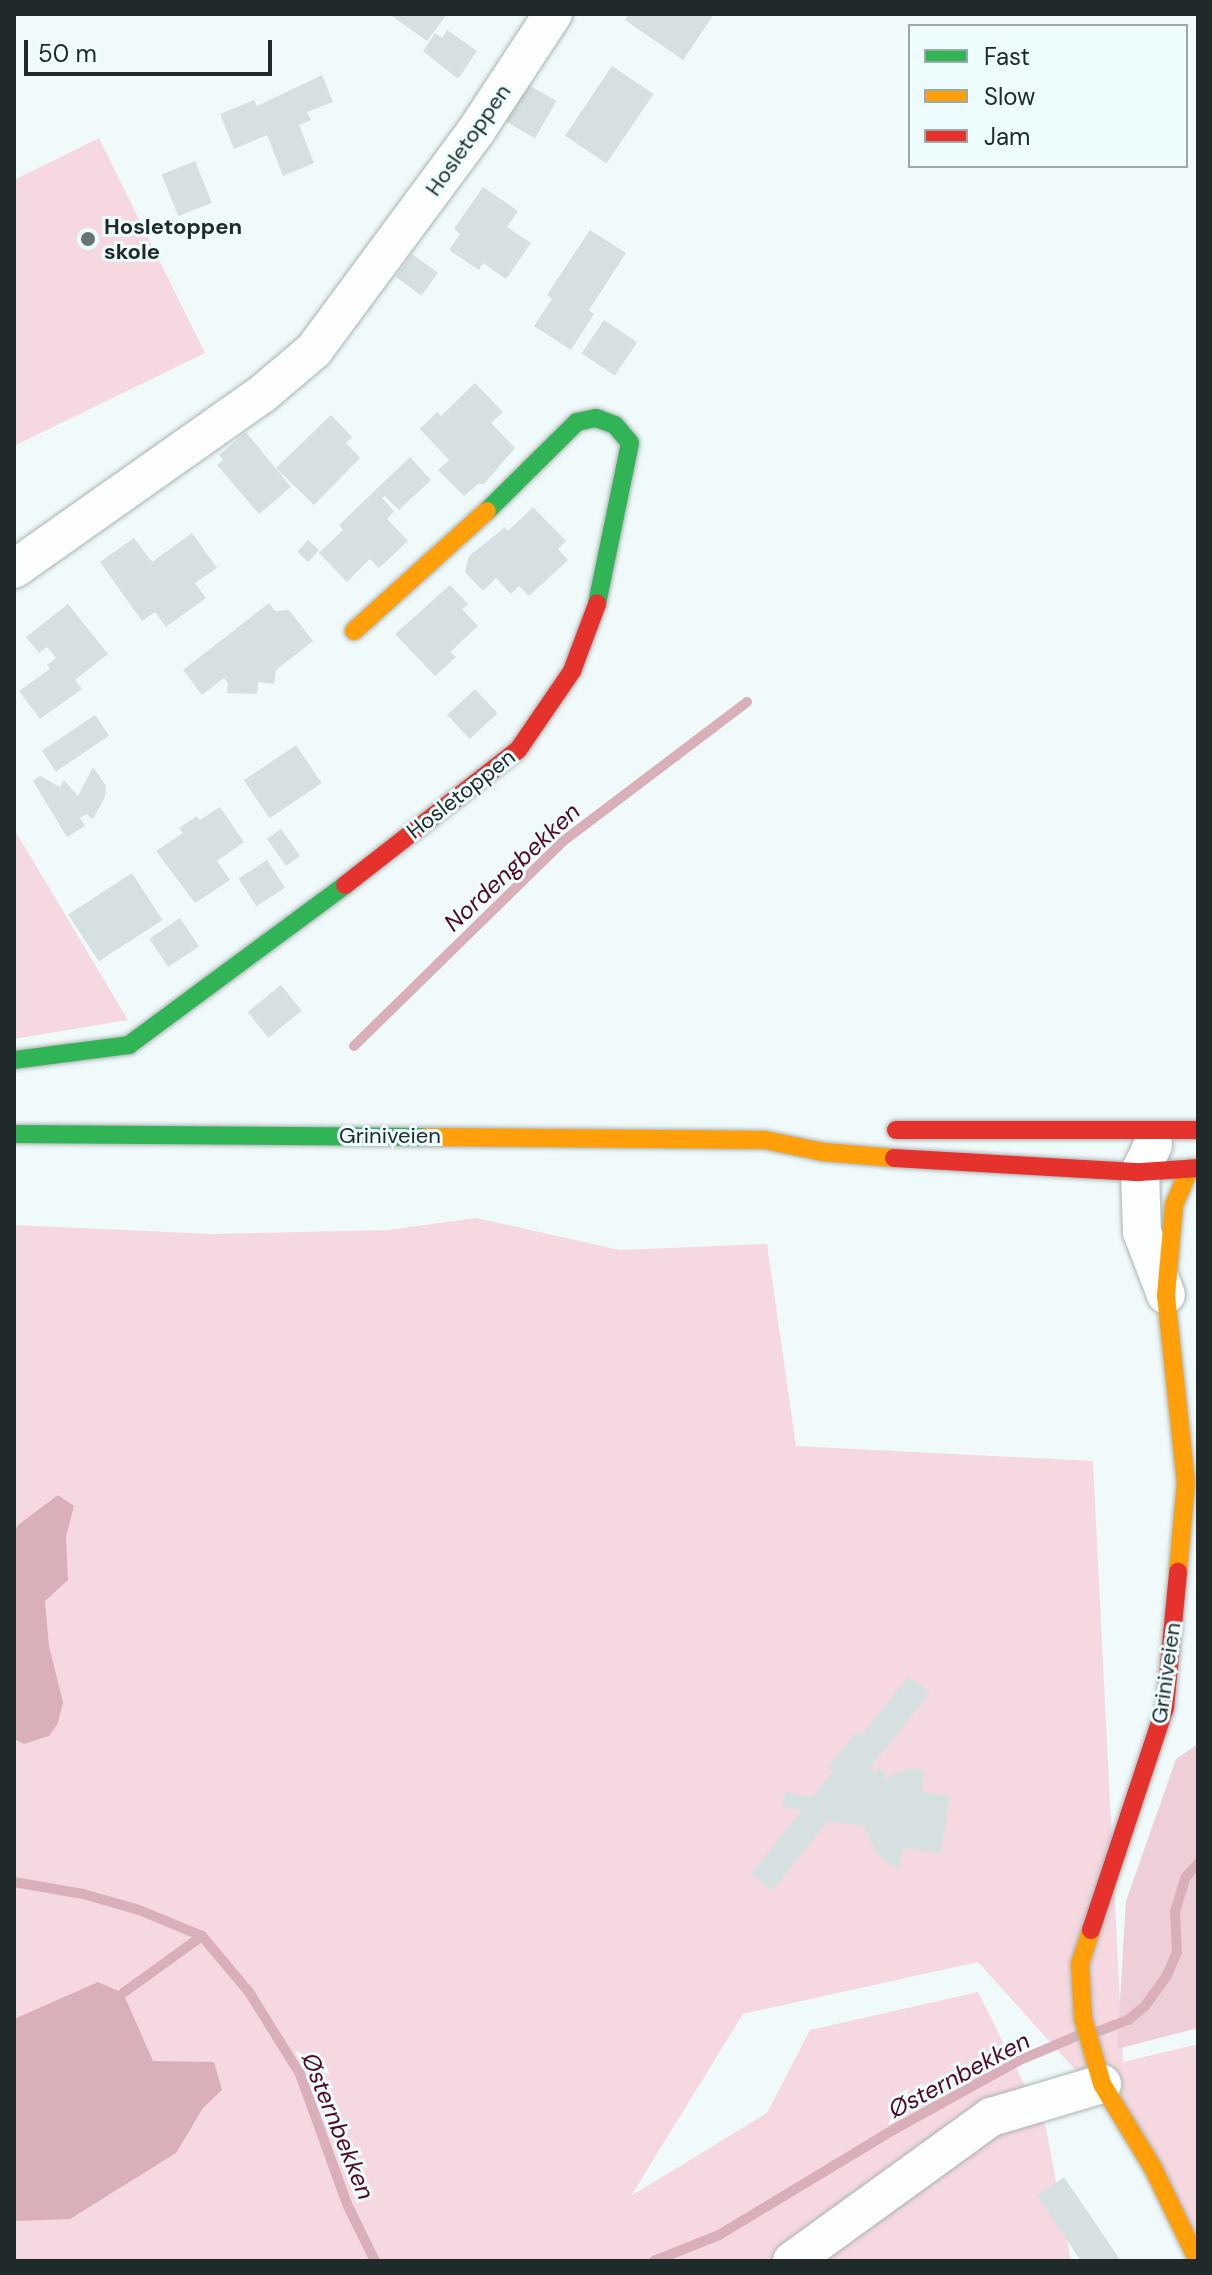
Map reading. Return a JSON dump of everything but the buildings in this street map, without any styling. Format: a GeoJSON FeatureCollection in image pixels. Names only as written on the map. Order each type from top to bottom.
{"type":"FeatureCollection","features":[{"type":"Feature","properties":{"kind":"street","name":"Hosletoppen"},"geometry":{"type":"LineString","coordinates":[[14,569],[261,395],[314,350],[476,131],[553,14]]}},
{"type":"Feature","properties":{"kind":"street","name":"Hosletoppen"},"geometry":{"type":"LineString","coordinates":[[14,1060],[129,1045],[340,889],[518,750],[572,671],[602,591],[630,443],[615,425],[596,418],[577,422],[453,545],[354,631]]}},
{"type":"Feature","properties":{"kind":"street","name":"Griniveien"},"geometry":{"type":"LineString","coordinates":[[14,1134],[765,1140],[822,1130]]}},
{"type":"Feature","properties":{"kind":"street"},"geometry":{"type":"LineString","coordinates":[[869,1130],[1198,1130]]}},
{"type":"Feature","properties":{"kind":"street","name":"Griniveien"},"geometry":{"type":"LineString","coordinates":[[1160,1132],[1140,1172],[1142,1232],[1166,1295]]}},
{"type":"Feature","properties":{"kind":"street","name":"Griniveien"},"geometry":{"type":"LineString","coordinates":[[765,1140],[823,1152],[1140,1172],[1194,1168]]}},
{"type":"Feature","properties":{"kind":"street","name":"Griniveien"},"geometry":{"type":"LineString","coordinates":[[1194,1168],[1174,1205],[1166,1295],[1186,1483],[1165,1708],[1080,1964],[1083,2018],[1098,2069],[1153,2168],[1198,2261]]}},
{"type":"Feature","properties":{"kind":"street"},"geometry":{"type":"LineString","coordinates":[[792,2261],[991,2117],[1098,2069]]}},
{"type":"Feature","properties":{"kind":"shaded area","name":"Hosletoppen skole"},"geometry":{"type":"Polygon","coordinates":[[[99,138],[205,353],[14,446],[14,180],[99,138]]]}},
{"type":"Feature","properties":{"kind":"shaded area"},"geometry":{"type":"Polygon","coordinates":[[[14,829],[128,1020],[14,1039],[14,829]]]}},
{"type":"Feature","properties":{"kind":"shaded area"},"geometry":{"type":"Polygon","coordinates":[[[476,1218],[620,1250],[767,1244],[796,1446],[1093,1461],[1123,2062],[1198,2044],[1198,2261],[1159,2163],[978,1962],[743,2014],[631,2196],[767,2113],[810,2030],[978,1992],[1046,2128],[1071,2261],[14,2261],[14,1225],[212,1234],[388,1230],[476,1218]]]}},
{"type":"Feature","properties":{"kind":"shaded area"},"geometry":{"type":"Polygon","coordinates":[[[58,1495],[74,1506],[66,1537],[68,1580],[45,1601],[49,1646],[63,1702],[58,1723],[49,1736],[24,1744],[14,1739],[14,1533],[18,1525],[58,1495]]]}},
{"type":"Feature","properties":{"kind":"shaded area"},"geometry":{"type":"Polygon","coordinates":[[[1198,1744],[1198,2028],[1117,2049],[1126,1901],[1176,1759],[1198,1744]]]}},
{"type":"Feature","properties":{"kind":"shaded area"},"geometry":{"type":"Polygon","coordinates":[[[98,1982],[123,1993],[153,2061],[214,2062],[222,2090],[203,2108],[176,2153],[70,2219],[14,2221],[14,2019],[98,1982]]]}},
{"type":"Feature","properties":{"kind":"waterway","name":"Nordengbekken"},"geometry":{"type":"LineString","coordinates":[[354,1046],[562,842],[747,702]]}},
{"type":"Feature","properties":{"kind":"waterway","name":"Østernbekken"},"geometry":{"type":"LineString","coordinates":[[1099,2031],[1128,2020],[1145,2006],[1166,1977],[1177,1952],[1175,1912],[1186,1877],[1198,1863]]}},
{"type":"Feature","properties":{"kind":"waterway","name":"Østernbekken"},"geometry":{"type":"LineString","coordinates":[[14,1882],[83,1894],[139,1910],[202,1936],[249,1992],[300,2074],[347,2204],[375,2261]]}},
{"type":"Feature","properties":{"kind":"waterway"},"geometry":{"type":"LineString","coordinates":[[123,1993],[202,1936]]}},
{"type":"Feature","properties":{"kind":"waterway","name":"Østernbekken"},"geometry":{"type":"LineString","coordinates":[[654,2261],[719,2235],[893,2130],[1018,2061],[1079,2035]]}},
{"type":"Feature","properties":{"kind":"traffic: fast"},"geometry":{"type":"LineString","coordinates":[[487,511],[577,422],[596,418],[615,425],[630,443],[597,604]]}},
{"type":"Feature","properties":{"kind":"traffic: fast"},"geometry":{"type":"LineString","coordinates":[[14,1060],[129,1045],[345,885]]}},
{"type":"Feature","properties":{"kind":"traffic: fast"},"geometry":{"type":"LineString","coordinates":[[14,1134],[426,1137]]}},
{"type":"Feature","properties":{"kind":"traffic: slow"},"geometry":{"type":"LineString","coordinates":[[354,631],[487,511]]}},
{"type":"Feature","properties":{"kind":"traffic: slow"},"geometry":{"type":"LineString","coordinates":[[426,1137],[765,1140],[823,1152],[894,1158]]}},
{"type":"Feature","properties":{"kind":"traffic: slow"},"geometry":{"type":"LineString","coordinates":[[1178,1572],[1186,1483],[1166,1295],[1174,1205],[1190,1168]]}},
{"type":"Feature","properties":{"kind":"traffic: slow"},"geometry":{"type":"LineString","coordinates":[[1091,1930],[1080,1964],[1083,2018],[1102,2084],[1153,2168],[1198,2261]]}},
{"type":"Feature","properties":{"kind":"traffic: jam"},"geometry":{"type":"LineString","coordinates":[[345,885],[518,750],[572,671],[597,604]]}},
{"type":"Feature","properties":{"kind":"traffic: jam"},"geometry":{"type":"LineString","coordinates":[[896,1130],[1198,1130]]}},
{"type":"Feature","properties":{"kind":"traffic: jam"},"geometry":{"type":"LineString","coordinates":[[894,1158],[1140,1172],[1198,1168]]}},
{"type":"Feature","properties":{"kind":"traffic: jam"},"geometry":{"type":"LineString","coordinates":[[1091,1930],[1165,1708],[1178,1572]]}},
{"type":"Feature","properties":{"kind":"place","name":"Hosletoppen skole"},"geometry":{"type":"Point","coordinates":[88,239]}}]}
